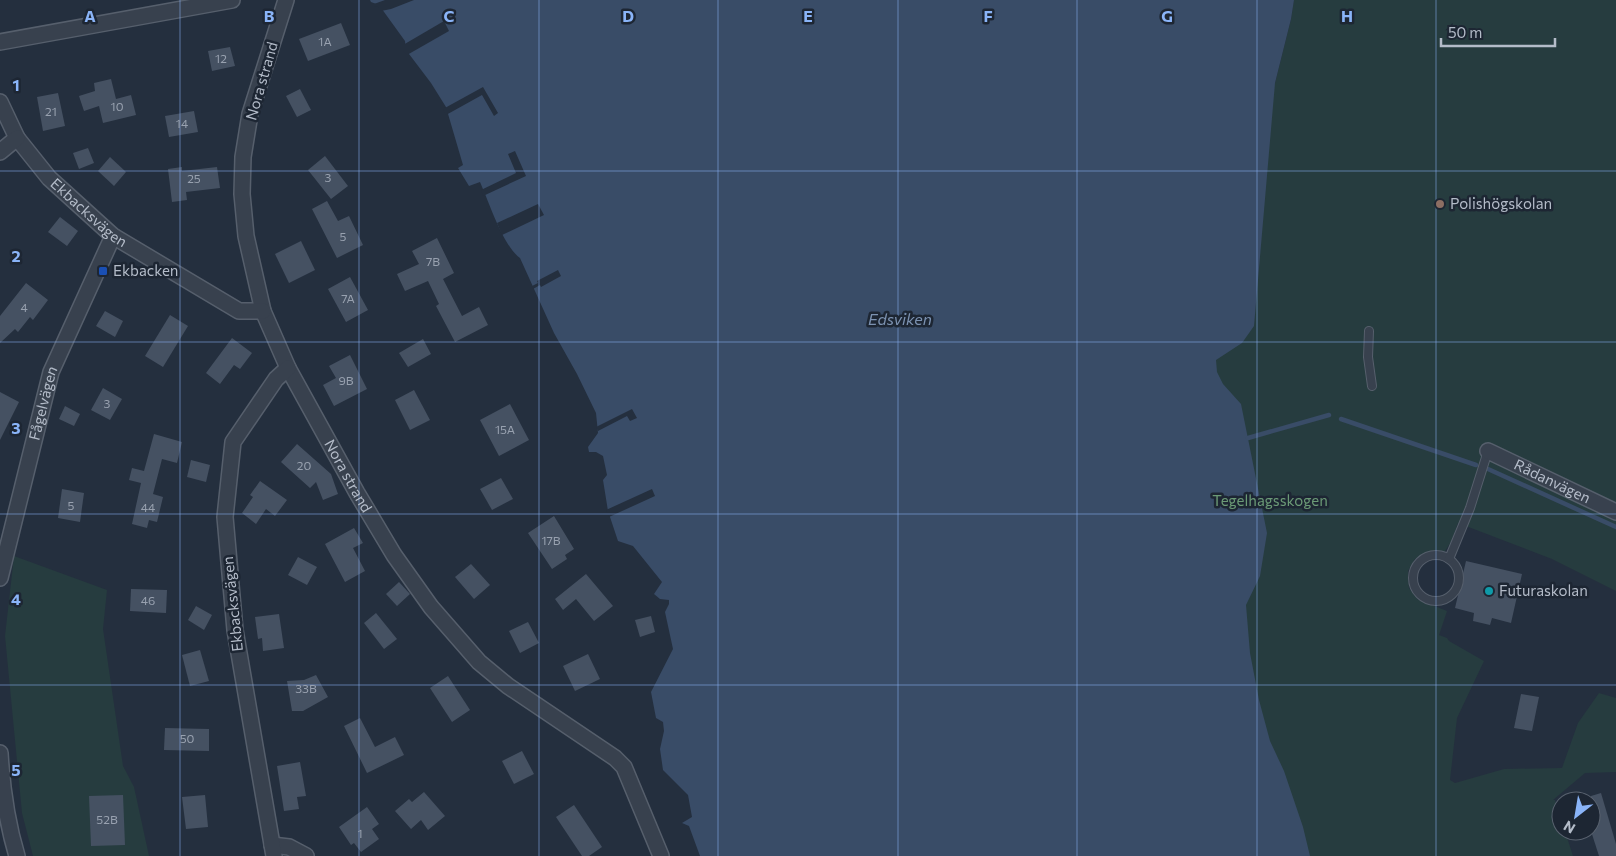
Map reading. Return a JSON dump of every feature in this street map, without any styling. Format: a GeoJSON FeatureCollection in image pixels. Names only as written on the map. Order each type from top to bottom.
{"type":"FeatureCollection","features":[{"type":"Feature","properties":{"kind":"street"},"geometry":{"type":"LineString","coordinates":[[0,42],[232,0]]}},
{"type":"Feature","properties":{"kind":"street","name":"Nora strand"},"geometry":{"type":"LineString","coordinates":[[286,0],[250,114],[243,157],[242,194],[246,236],[263,311],[288,368],[360,498],[394,555],[431,607],[479,662],[511,688],[615,758],[624,767],[661,856]]}},
{"type":"Feature","properties":{"kind":"street","name":"Ekbacksvägen"},"geometry":{"type":"LineString","coordinates":[[0,102],[17,138],[48,178],[113,236],[239,311],[263,311]]}},
{"type":"Feature","properties":{"kind":"street"},"geometry":{"type":"LineString","coordinates":[[0,152],[17,138]]}},
{"type":"Feature","properties":{"kind":"street","name":"Fågelvägen"},"geometry":{"type":"LineString","coordinates":[[1,568],[51,372],[113,236]]}},
{"type":"Feature","properties":{"kind":"street","name":"Ekbacksvägen"},"geometry":{"type":"LineString","coordinates":[[273,851],[235,630],[224,516],[233,442],[276,379],[288,368]]}},
{"type":"Feature","properties":{"kind":"street","name":"Rådanvägen"},"geometry":{"type":"LineString","coordinates":[[1488,451],[1616,512]]}},
{"type":"Feature","properties":{"kind":"street"},"geometry":{"type":"LineString","coordinates":[[0,753],[11,836],[17,856]]}},
{"type":"Feature","properties":{"kind":"street"},"geometry":{"type":"LineString","coordinates":[[273,851],[289,847],[306,856]]}},
{"type":"Feature","properties":{"kind":"lane"},"geometry":{"type":"LineString","coordinates":[[1369,331],[1368,357],[1372,386]]}},
{"type":"Feature","properties":{"kind":"lane"},"geometry":{"type":"LineString","coordinates":[[1449,559],[1470,508],[1488,451]]}},
{"type":"Feature","properties":{"kind":"lane"},"geometry":{"type":"LineString","coordinates":[[1431,556],[1449,559],[1458,572],[1456,588],[1450,596],[1443,600],[1435,601],[1420,595],[1415,589],[1413,579],[1414,571],[1418,564],[1423,559],[1431,556]]}},
{"type":"Feature","properties":{"kind":"green space","name":"Tegelhagsskogen"},"geometry":{"type":"Polygon","coordinates":[[[1294,0],[1616,0],[1616,591],[1552,559],[1458,523],[1451,542],[1443,554],[1430,551],[1415,559],[1408,571],[1409,588],[1417,599],[1447,611],[1439,635],[1484,661],[1457,718],[1450,780],[1455,783],[1504,769],[1562,768],[1578,723],[1599,693],[1616,698],[1616,772],[1585,773],[1564,791],[1551,791],[1551,841],[1568,841],[1573,856],[1168,856],[1112,295],[1275,83],[1294,0]]]}},
{"type":"Feature","properties":{"kind":"green space"},"geometry":{"type":"Polygon","coordinates":[[[14,556],[107,590],[103,629],[123,766],[134,787],[149,856],[33,856],[22,813],[5,636],[14,556]]]}},
{"type":"Feature","properties":{"kind":"water","name":"Edsviken"},"geometry":{"type":"Polygon","coordinates":[[[370,0],[1294,0],[1275,83],[1254,326],[1242,343],[1216,360],[1217,372],[1223,384],[1241,404],[1267,533],[1260,576],[1246,605],[1250,653],[1259,700],[1270,741],[1284,771],[1303,827],[1310,856],[700,856],[689,826],[682,823],[692,817],[688,795],[663,770],[660,749],[664,731],[663,722],[656,718],[651,692],[673,649],[665,612],[669,600],[660,599],[654,594],[662,582],[633,546],[618,541],[608,511],[603,480],[607,475],[603,456],[596,452],[589,452],[588,447],[598,433],[596,413],[554,333],[520,258],[502,234],[480,182],[469,186],[458,168],[463,165],[446,107],[431,83],[406,50],[405,41],[379,5],[370,0]]]}},
{"type":"Feature","properties":{"kind":"pier"},"geometry":{"type":"Polygon","coordinates":[[[385,0],[414,0],[381,11],[378,7],[374,6],[374,4],[385,0]]]}},
{"type":"Feature","properties":{"kind":"pier"},"geometry":{"type":"Polygon","coordinates":[[[444,21],[449,31],[407,55],[403,51],[403,45],[444,21]]]}},
{"type":"Feature","properties":{"kind":"pier"},"geometry":{"type":"Polygon","coordinates":[[[483,87],[498,113],[494,116],[482,95],[446,115],[443,109],[483,87]]]}},
{"type":"Feature","properties":{"kind":"pier"},"geometry":{"type":"Polygon","coordinates":[[[515,151],[526,176],[483,196],[481,190],[516,173],[508,154],[515,151]]]}},
{"type":"Feature","properties":{"kind":"pier"},"geometry":{"type":"Polygon","coordinates":[[[538,204],[544,215],[502,235],[497,223],[538,204]]]}},
{"type":"Feature","properties":{"kind":"pier"},"geometry":{"type":"Polygon","coordinates":[[[558,270],[561,276],[541,287],[540,285],[533,289],[532,286],[538,283],[537,281],[558,270]]]}},
{"type":"Feature","properties":{"kind":"pier"},"geometry":{"type":"Polygon","coordinates":[[[632,409],[637,418],[630,421],[627,416],[598,431],[596,427],[632,409]]]}},
{"type":"Feature","properties":{"kind":"pier"},"geometry":{"type":"Polygon","coordinates":[[[652,489],[655,496],[609,517],[606,510],[652,489]]]}},
{"type":"Feature","properties":{"kind":"building"},"geometry":{"type":"Polygon","coordinates":[[[341,23],[350,45],[308,61],[299,39],[341,23]]]}},
{"type":"Feature","properties":{"kind":"building"},"geometry":{"type":"Polygon","coordinates":[[[230,47],[235,66],[212,71],[208,51],[230,47]]]}},
{"type":"Feature","properties":{"kind":"building"},"geometry":{"type":"Polygon","coordinates":[[[111,79],[116,99],[131,95],[136,115],[103,123],[99,106],[84,111],[79,96],[95,91],[94,83],[111,79]]]}},
{"type":"Feature","properties":{"kind":"building"},"geometry":{"type":"Polygon","coordinates":[[[300,89],[311,110],[297,117],[286,96],[300,89]]]}},
{"type":"Feature","properties":{"kind":"building"},"geometry":{"type":"Polygon","coordinates":[[[58,93],[65,126],[43,131],[37,97],[58,93]]]}},
{"type":"Feature","properties":{"kind":"building"},"geometry":{"type":"Polygon","coordinates":[[[194,111],[198,132],[169,137],[165,116],[194,111]]]}},
{"type":"Feature","properties":{"kind":"building"},"geometry":{"type":"Polygon","coordinates":[[[88,148],[94,163],[79,169],[73,153],[88,148]]]}},
{"type":"Feature","properties":{"kind":"building"},"geometry":{"type":"Polygon","coordinates":[[[325,156],[348,186],[331,199],[308,170],[325,156]]]}},
{"type":"Feature","properties":{"kind":"building"},"geometry":{"type":"Polygon","coordinates":[[[110,157],[126,172],[114,186],[98,171],[110,157]]]}},
{"type":"Feature","properties":{"kind":"building"},"geometry":{"type":"Polygon","coordinates":[[[182,167],[182,171],[217,167],[220,188],[186,192],[187,200],[172,202],[168,169],[182,167]]]}},
{"type":"Feature","properties":{"kind":"building"},"geometry":{"type":"Polygon","coordinates":[[[327,201],[338,221],[349,216],[363,245],[337,258],[312,209],[327,201]]]}},
{"type":"Feature","properties":{"kind":"building"},"geometry":{"type":"Polygon","coordinates":[[[60,217],[78,231],[67,246],[48,232],[60,217]]]}},
{"type":"Feature","properties":{"kind":"building"},"geometry":{"type":"Polygon","coordinates":[[[437,238],[454,273],[443,279],[462,316],[479,307],[488,325],[455,342],[436,306],[439,304],[428,281],[405,291],[397,274],[419,264],[412,251],[437,238]]]}},
{"type":"Feature","properties":{"kind":"building"},"geometry":{"type":"Polygon","coordinates":[[[301,241],[315,270],[289,283],[275,254],[301,241]]]}},
{"type":"Feature","properties":{"kind":"building"},"geometry":{"type":"Polygon","coordinates":[[[350,277],[368,310],[346,322],[328,289],[350,277]]]}},
{"type":"Feature","properties":{"kind":"building"},"geometry":{"type":"Polygon","coordinates":[[[26,283],[48,300],[33,320],[30,317],[18,332],[15,329],[0,343],[0,316],[26,283]]]}},
{"type":"Feature","properties":{"kind":"building"},"geometry":{"type":"Polygon","coordinates":[[[105,311],[123,321],[115,337],[96,326],[105,311]]]}},
{"type":"Feature","properties":{"kind":"building"},"geometry":{"type":"Polygon","coordinates":[[[170,315],[188,326],[163,367],[145,356],[170,315]]]}},
{"type":"Feature","properties":{"kind":"building"},"geometry":{"type":"Polygon","coordinates":[[[232,338],[252,353],[240,369],[234,365],[220,384],[206,373],[232,338]]]}},
{"type":"Feature","properties":{"kind":"building"},"geometry":{"type":"Polygon","coordinates":[[[423,339],[431,354],[408,367],[399,353],[423,339]]]}},
{"type":"Feature","properties":{"kind":"building"},"geometry":{"type":"Polygon","coordinates":[[[350,355],[367,389],[334,406],[323,385],[336,378],[329,366],[350,355]]]}},
{"type":"Feature","properties":{"kind":"building"},"geometry":{"type":"Polygon","coordinates":[[[103,388],[122,399],[110,420],[91,410],[103,388]]]}},
{"type":"Feature","properties":{"kind":"building"},"geometry":{"type":"Polygon","coordinates":[[[414,390],[430,420],[410,430],[395,400],[414,390]]]}},
{"type":"Feature","properties":{"kind":"building"},"geometry":{"type":"Polygon","coordinates":[[[0,392],[19,402],[0,440],[0,392]]]}},
{"type":"Feature","properties":{"kind":"building"},"geometry":{"type":"Polygon","coordinates":[[[510,404],[529,440],[499,456],[480,420],[510,404]]]}},
{"type":"Feature","properties":{"kind":"building"},"geometry":{"type":"Polygon","coordinates":[[[65,406],[80,414],[74,426],[59,419],[65,406]]]}},
{"type":"Feature","properties":{"kind":"building"},"geometry":{"type":"Polygon","coordinates":[[[154,434],[182,442],[177,463],[162,459],[153,494],[163,497],[157,522],[149,520],[147,528],[132,524],[141,483],[129,480],[132,468],[144,471],[154,434]]]}},
{"type":"Feature","properties":{"kind":"building"},"geometry":{"type":"Polygon","coordinates":[[[297,444],[331,474],[338,494],[323,500],[316,482],[310,488],[281,462],[297,444]]]}},
{"type":"Feature","properties":{"kind":"building"},"geometry":{"type":"Polygon","coordinates":[[[191,460],[210,465],[206,482],[187,477],[191,460]]]}},
{"type":"Feature","properties":{"kind":"building"},"geometry":{"type":"Polygon","coordinates":[[[501,478],[513,499],[492,510],[480,489],[501,478]]]}},
{"type":"Feature","properties":{"kind":"building"},"geometry":{"type":"Polygon","coordinates":[[[260,481],[287,500],[275,516],[266,509],[256,524],[242,513],[253,497],[250,495],[260,481]]]}},
{"type":"Feature","properties":{"kind":"building"},"geometry":{"type":"Polygon","coordinates":[[[62,489],[84,493],[80,522],[58,518],[62,489]]]}},
{"type":"Feature","properties":{"kind":"building"},"geometry":{"type":"Polygon","coordinates":[[[554,516],[574,549],[565,555],[567,559],[552,569],[528,533],[554,516]]]}},
{"type":"Feature","properties":{"kind":"building"},"geometry":{"type":"Polygon","coordinates":[[[354,528],[363,543],[353,548],[365,571],[345,582],[325,544],[354,528]]]}},
{"type":"Feature","properties":{"kind":"building"},"geometry":{"type":"Polygon","coordinates":[[[298,557],[317,567],[307,585],[288,575],[298,557]]]}},
{"type":"Feature","properties":{"kind":"building","name":"Futuraskolan"},"geometry":{"type":"Polygon","coordinates":[[[1466,561],[1522,574],[1511,623],[1492,618],[1490,625],[1473,621],[1474,613],[1455,608],[1466,561]]]}},
{"type":"Feature","properties":{"kind":"building"},"geometry":{"type":"Polygon","coordinates":[[[471,564],[490,585],[474,599],[455,577],[471,564]]]}},
{"type":"Feature","properties":{"kind":"building"},"geometry":{"type":"Polygon","coordinates":[[[586,574],[613,606],[594,621],[576,599],[563,610],[555,599],[586,574]]]}},
{"type":"Feature","properties":{"kind":"building"},"geometry":{"type":"Polygon","coordinates":[[[399,582],[410,594],[397,606],[386,594],[399,582]]]}},
{"type":"Feature","properties":{"kind":"building"},"geometry":{"type":"Polygon","coordinates":[[[131,589],[167,590],[166,613],[130,611],[131,589]]]}},
{"type":"Feature","properties":{"kind":"building"},"geometry":{"type":"Polygon","coordinates":[[[196,606],[212,615],[204,630],[188,620],[196,606]]]}},
{"type":"Feature","properties":{"kind":"building"},"geometry":{"type":"Polygon","coordinates":[[[376,613],[397,639],[384,649],[364,623],[376,613]]]}},
{"type":"Feature","properties":{"kind":"building"},"geometry":{"type":"Polygon","coordinates":[[[279,614],[284,648],[263,651],[262,638],[258,639],[255,617],[279,614]]]}},
{"type":"Feature","properties":{"kind":"building"},"geometry":{"type":"Polygon","coordinates":[[[651,616],[655,632],[640,637],[635,620],[651,616]]]}},
{"type":"Feature","properties":{"kind":"building"},"geometry":{"type":"Polygon","coordinates":[[[528,622],[539,643],[520,653],[509,631],[528,622]]]}},
{"type":"Feature","properties":{"kind":"building"},"geometry":{"type":"Polygon","coordinates":[[[200,650],[209,681],[190,686],[182,655],[200,650]]]}},
{"type":"Feature","properties":{"kind":"building"},"geometry":{"type":"Polygon","coordinates":[[[588,654],[600,679],[575,691],[563,666],[588,654]]]}},
{"type":"Feature","properties":{"kind":"building"},"geometry":{"type":"Polygon","coordinates":[[[316,675],[328,697],[303,711],[292,711],[287,681],[304,680],[316,675]]]}},
{"type":"Feature","properties":{"kind":"building"},"geometry":{"type":"Polygon","coordinates":[[[448,676],[470,710],[452,722],[430,688],[448,676]]]}},
{"type":"Feature","properties":{"kind":"building"},"geometry":{"type":"Polygon","coordinates":[[[1521,694],[1539,697],[1532,731],[1514,728],[1521,694]]]}},
{"type":"Feature","properties":{"kind":"building"},"geometry":{"type":"Polygon","coordinates":[[[360,718],[375,747],[395,737],[404,755],[367,773],[344,726],[360,718]]]}},
{"type":"Feature","properties":{"kind":"building"},"geometry":{"type":"Polygon","coordinates":[[[165,728],[209,729],[209,751],[164,750],[165,728]]]}},
{"type":"Feature","properties":{"kind":"building"},"geometry":{"type":"Polygon","coordinates":[[[522,751],[534,774],[514,784],[502,761],[522,751]]]}},
{"type":"Feature","properties":{"kind":"building"},"geometry":{"type":"Polygon","coordinates":[[[300,762],[306,796],[297,797],[299,809],[284,811],[277,766],[300,762]]]}},
{"type":"Feature","properties":{"kind":"building"},"geometry":{"type":"Polygon","coordinates":[[[424,792],[445,816],[428,830],[421,820],[411,829],[395,811],[409,799],[412,802],[424,792]]]}},
{"type":"Feature","properties":{"kind":"building"},"geometry":{"type":"Polygon","coordinates":[[[1601,793],[1616,844],[1616,856],[1599,856],[1594,841],[1601,841],[1601,793]]]}},
{"type":"Feature","properties":{"kind":"building"},"geometry":{"type":"Polygon","coordinates":[[[123,795],[125,845],[91,846],[89,796],[123,795]]]}},
{"type":"Feature","properties":{"kind":"building"},"geometry":{"type":"Polygon","coordinates":[[[205,795],[208,827],[186,829],[182,797],[205,795]]]}},
{"type":"Feature","properties":{"kind":"building"},"geometry":{"type":"Polygon","coordinates":[[[574,805],[602,847],[589,856],[582,856],[556,817],[574,805]]]}},
{"type":"Feature","properties":{"kind":"building"},"geometry":{"type":"Polygon","coordinates":[[[367,807],[379,824],[372,829],[379,839],[361,852],[354,843],[351,845],[339,827],[367,807]]]}},
{"type":"Feature","properties":{"kind":"waterway"},"geometry":{"type":"LineString","coordinates":[[1248,438],[1329,415]]}},
{"type":"Feature","properties":{"kind":"waterway"},"geometry":{"type":"LineString","coordinates":[[1341,419],[1476,465]]}},
{"type":"Feature","properties":{"kind":"waterway"},"geometry":{"type":"LineString","coordinates":[[1488,469],[1616,527]]}},
{"type":"Feature","properties":{"kind":"place","name":"Polishögskolan"},"geometry":{"type":"Point","coordinates":[1440,204]}},
{"type":"Feature","properties":{"kind":"place","name":"Ekbacken"},"geometry":{"type":"Point","coordinates":[103,271]}},
{"type":"Feature","properties":{"kind":"place","name":"Futuraskolan"},"geometry":{"type":"Point","coordinates":[1489,591]}}]}
